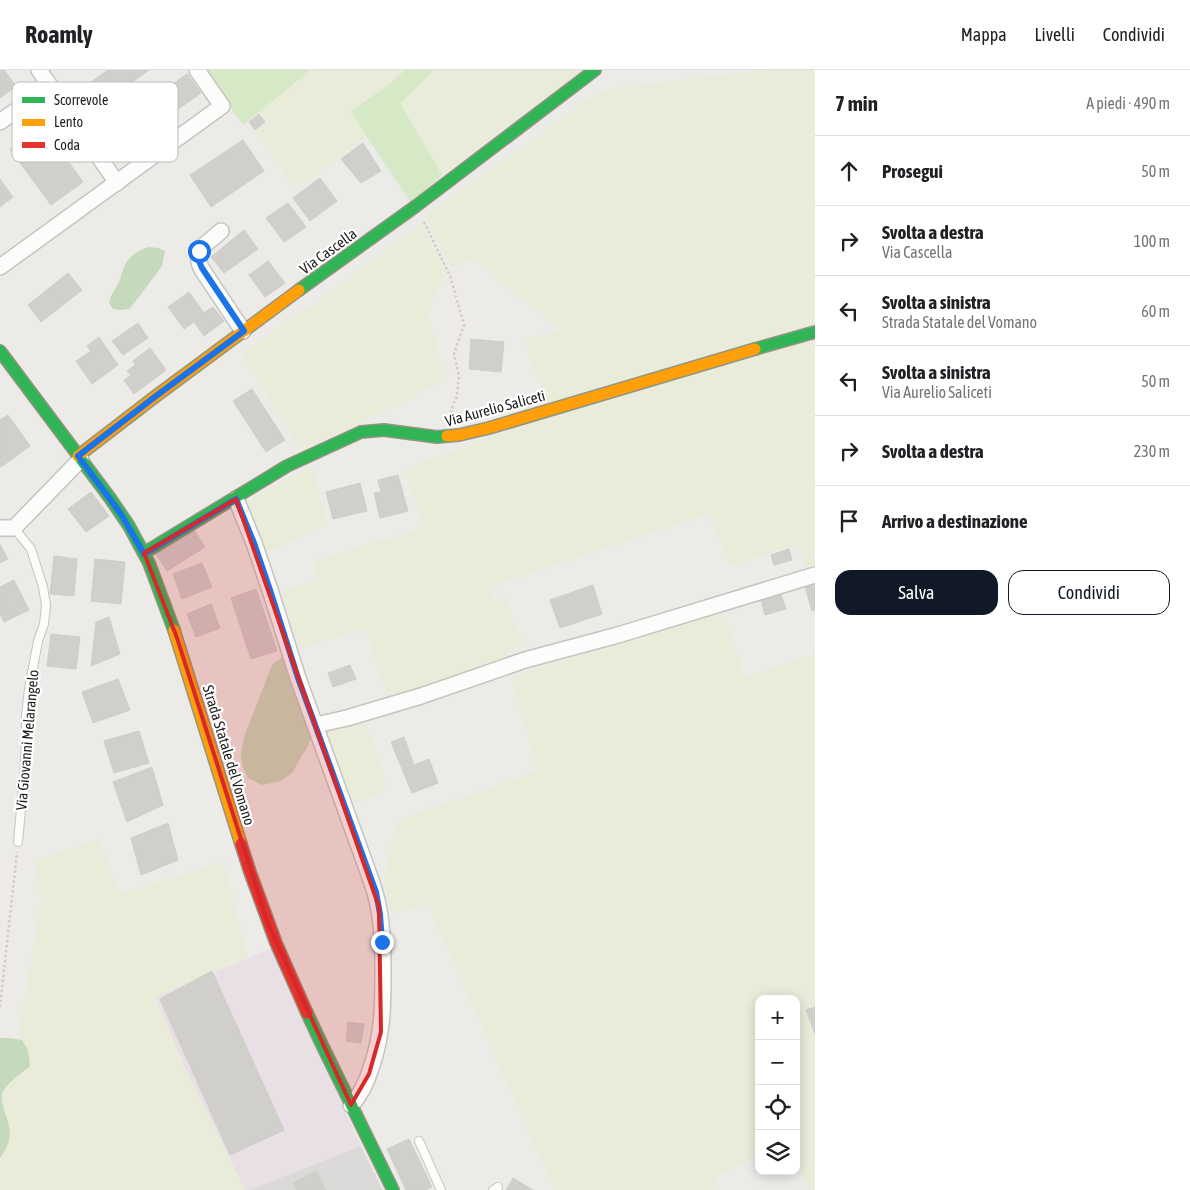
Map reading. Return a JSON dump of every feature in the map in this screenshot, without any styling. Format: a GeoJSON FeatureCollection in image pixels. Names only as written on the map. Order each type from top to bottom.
{"type":"FeatureCollection","features":[{"type":"Feature","properties":{"kind":"street"},"geometry":{"type":"LineString","coordinates":[[38,70],[47,82]]}},
{"type":"Feature","properties":{"kind":"street"},"geometry":{"type":"LineString","coordinates":[[178,138],[222,106],[197,70]]}},
{"type":"Feature","properties":{"kind":"street","name":"Via Cascella"},"geometry":{"type":"LineString","coordinates":[[80,458],[156,396],[416,206],[595,70]]}},
{"type":"Feature","properties":{"kind":"street"},"geometry":{"type":"LineString","coordinates":[[0,122],[12,113]]}},
{"type":"Feature","properties":{"kind":"street"},"geometry":{"type":"LineString","coordinates":[[102,162],[117,183]]}},
{"type":"Feature","properties":{"kind":"street"},"geometry":{"type":"LineString","coordinates":[[0,267],[146,162]]}},
{"type":"Feature","properties":{"kind":"street"},"geometry":{"type":"LineString","coordinates":[[221,231],[200,248],[198,259],[244,331]]}},
{"type":"Feature","properties":{"kind":"street","name":"Via Aurelio Saliceti"},"geometry":{"type":"LineString","coordinates":[[144,554],[287,466],[361,432],[378,430],[437,437],[459,436],[815,332]]}},
{"type":"Feature","properties":{"kind":"street","name":"Strada Statale del Vomano"},"geometry":{"type":"LineString","coordinates":[[0,351],[121,514],[144,554],[171,619],[232,816],[268,924],[300,998],[393,1190]]}},
{"type":"Feature","properties":{"kind":"street"},"geometry":{"type":"LineString","coordinates":[[7,528],[80,458]]}},
{"type":"Feature","properties":{"kind":"street"},"geometry":{"type":"LineString","coordinates":[[236,499],[259,558],[298,678],[376,892],[381,922],[383,994],[381,1032],[369,1074],[360,1094],[352,1105]]}},
{"type":"Feature","properties":{"kind":"street"},"geometry":{"type":"LineString","coordinates":[[316,725],[347,718],[421,696],[525,660],[618,635],[815,575]]}},
{"type":"Feature","properties":{"kind":"lane","name":"Via Giovanni Melarangelo"},"geometry":{"type":"LineString","coordinates":[[7,528],[31,549],[43,587],[46,605],[44,624],[38,641],[28,689],[18,842]]}},
{"type":"Feature","properties":{"kind":"lane"},"geometry":{"type":"LineString","coordinates":[[419,1141],[441,1190]]}},
{"type":"Feature","properties":{"kind":"path"},"geometry":{"type":"LineString","coordinates":[[416,206],[450,276],[464,325],[454,354],[458,376],[457,395],[451,411],[459,436]]}},
{"type":"Feature","properties":{"kind":"path"},"geometry":{"type":"LineString","coordinates":[[0,1007],[18,842]]}},
{"type":"Feature","properties":{"kind":"highlighted area"},"geometry":{"type":"Polygon","coordinates":[[[236,499],[379,907],[381,1032],[369,1074],[351,1105],[268,924],[177,638],[144,553],[236,499]]]}},
{"type":"Feature","properties":{"kind":"shaded area"},"geometry":{"type":"Polygon","coordinates":[[[272,948],[361,1146],[245,1190],[184,1066],[155,997],[272,948]]]}},
{"type":"Feature","properties":{"kind":"shaded area"},"geometry":{"type":"Polygon","coordinates":[[[361,1146],[383,1190],[249,1190],[361,1146]]]}},
{"type":"Feature","properties":{"kind":"green space"},"geometry":{"type":"Polygon","coordinates":[[[204,70],[311,70],[243,125],[204,70]]]}},
{"type":"Feature","properties":{"kind":"green space"},"geometry":{"type":"Polygon","coordinates":[[[311,70],[405,70],[391,83],[351,110],[367,137],[300,187],[297,183],[293,186],[256,132],[267,123],[259,112],[311,70]]]}},
{"type":"Feature","properties":{"kind":"green space"},"geometry":{"type":"Polygon","coordinates":[[[405,70],[434,70],[400,103],[442,175],[411,203],[351,111],[391,83],[405,70]]]}},
{"type":"Feature","properties":{"kind":"green space"},"geometry":{"type":"Polygon","coordinates":[[[434,70],[583,70],[442,175],[399,103],[434,70]]]}},
{"type":"Feature","properties":{"kind":"green space"},"geometry":{"type":"Polygon","coordinates":[[[772,70],[815,70],[815,324],[546,403],[524,340],[561,330],[473,259],[452,267],[425,216],[546,131],[582,103],[612,89],[772,70]]]}},
{"type":"Feature","properties":{"kind":"green space"},"geometry":{"type":"Polygon","coordinates":[[[421,223],[447,272],[436,290],[428,317],[438,350],[443,379],[407,401],[301,450],[242,354],[326,295],[421,223]]]}},
{"type":"Feature","properties":{"kind":"green space"},"geometry":{"type":"Polygon","coordinates":[[[148,247],[165,251],[162,266],[129,309],[113,309],[109,303],[127,262],[136,253],[148,247]]]}},
{"type":"Feature","properties":{"kind":"green space"},"geometry":{"type":"Polygon","coordinates":[[[815,338],[815,570],[809,572],[797,544],[730,566],[709,514],[489,587],[494,601],[505,598],[523,645],[506,651],[509,661],[389,703],[366,628],[301,649],[280,592],[320,580],[313,561],[425,528],[404,469],[465,448],[478,440],[815,338]]]}},
{"type":"Feature","properties":{"kind":"green space"},"geometry":{"type":"Polygon","coordinates":[[[312,466],[328,525],[264,552],[247,506],[251,498],[312,466]]]}},
{"type":"Feature","properties":{"kind":"green space"},"geometry":{"type":"Polygon","coordinates":[[[724,611],[744,677],[815,654],[815,1006],[805,1010],[815,1036],[815,1190],[808,1190],[800,1169],[800,995],[755,995],[755,1154],[750,1160],[719,1173],[711,1190],[555,1190],[428,904],[392,913],[387,898],[385,877],[396,823],[411,815],[538,771],[511,677],[724,611]]]}},
{"type":"Feature","properties":{"kind":"green space"},"geometry":{"type":"Polygon","coordinates":[[[285,655],[313,734],[293,772],[281,781],[262,785],[248,778],[243,768],[241,754],[244,737],[272,665],[285,655]]]}},
{"type":"Feature","properties":{"kind":"green space"},"geometry":{"type":"Polygon","coordinates":[[[365,722],[386,783],[385,791],[348,805],[323,734],[365,722]]]}},
{"type":"Feature","properties":{"kind":"green space"},"geometry":{"type":"Polygon","coordinates":[[[98,839],[121,894],[224,861],[248,957],[155,997],[184,1066],[245,1190],[0,1190],[0,1158],[6,1150],[1,1103],[3,1093],[12,1080],[30,1066],[28,1050],[19,1032],[41,901],[35,861],[98,839]]]}},
{"type":"Feature","properties":{"kind":"green space"},"geometry":{"type":"Polygon","coordinates":[[[0,1038],[22,1040],[28,1050],[30,1066],[11,1082],[2,1094],[2,1102],[10,1131],[6,1148],[0,1158],[0,1038]]]}},
{"type":"Feature","properties":{"kind":"building"},"geometry":{"type":"Polygon","coordinates":[[[0,70],[4,70],[13,82],[12,89],[0,98],[0,70]]]}},
{"type":"Feature","properties":{"kind":"building"},"geometry":{"type":"Polygon","coordinates":[[[108,70],[149,70],[132,82],[91,82],[108,70]]]}},
{"type":"Feature","properties":{"kind":"building"},"geometry":{"type":"Polygon","coordinates":[[[187,74],[201,93],[178,109],[178,82],[176,82],[187,74]]]}},
{"type":"Feature","properties":{"kind":"building"},"geometry":{"type":"Polygon","coordinates":[[[259,114],[265,122],[255,130],[249,122],[259,114]]]}},
{"type":"Feature","properties":{"kind":"building"},"geometry":{"type":"Polygon","coordinates":[[[243,140],[264,171],[211,207],[190,175],[243,140]]]}},
{"type":"Feature","properties":{"kind":"building"},"geometry":{"type":"Polygon","coordinates":[[[363,143],[381,171],[361,183],[341,159],[363,143]]]}},
{"type":"Feature","properties":{"kind":"building"},"geometry":{"type":"Polygon","coordinates":[[[20,162],[69,162],[83,182],[51,205],[20,162]]]}},
{"type":"Feature","properties":{"kind":"building"},"geometry":{"type":"Polygon","coordinates":[[[320,178],[337,201],[310,221],[293,198],[320,178]]]}},
{"type":"Feature","properties":{"kind":"building"},"geometry":{"type":"Polygon","coordinates":[[[0,179],[13,197],[0,207],[0,179]]]}},
{"type":"Feature","properties":{"kind":"building"},"geometry":{"type":"Polygon","coordinates":[[[288,203],[306,227],[284,242],[266,218],[288,203]]]}},
{"type":"Feature","properties":{"kind":"building"},"geometry":{"type":"Polygon","coordinates":[[[244,230],[258,249],[224,273],[211,257],[244,230]]]}},
{"type":"Feature","properties":{"kind":"building"},"geometry":{"type":"Polygon","coordinates":[[[268,261],[285,283],[265,297],[249,275],[268,261]]]}},
{"type":"Feature","properties":{"kind":"building"},"geometry":{"type":"Polygon","coordinates":[[[68,273],[82,290],[41,322],[28,305],[68,273]]]}},
{"type":"Feature","properties":{"kind":"building"},"geometry":{"type":"Polygon","coordinates":[[[189,292],[204,313],[213,307],[224,321],[204,336],[194,322],[184,329],[168,307],[189,292]]]}},
{"type":"Feature","properties":{"kind":"building"},"geometry":{"type":"Polygon","coordinates":[[[138,323],[148,338],[123,355],[112,341],[138,323]]]}},
{"type":"Feature","properties":{"kind":"building"},"geometry":{"type":"Polygon","coordinates":[[[99,337],[118,365],[92,384],[76,361],[91,351],[87,346],[99,337]]]}},
{"type":"Feature","properties":{"kind":"building"},"geometry":{"type":"Polygon","coordinates":[[[471,339],[504,342],[501,372],[469,369],[471,339]]]}},
{"type":"Feature","properties":{"kind":"building"},"geometry":{"type":"Polygon","coordinates":[[[150,348],[166,370],[134,394],[124,380],[131,375],[127,371],[135,365],[133,361],[150,348]]]}},
{"type":"Feature","properties":{"kind":"building"},"geometry":{"type":"Polygon","coordinates":[[[252,389],[285,440],[266,452],[233,401],[252,389]]]}},
{"type":"Feature","properties":{"kind":"building"},"geometry":{"type":"Polygon","coordinates":[[[8,415],[30,446],[1,467],[0,420],[8,415]]]}},
{"type":"Feature","properties":{"kind":"building"},"geometry":{"type":"Polygon","coordinates":[[[398,475],[408,511],[380,518],[374,493],[381,492],[378,480],[398,475]]]}},
{"type":"Feature","properties":{"kind":"building"},"geometry":{"type":"Polygon","coordinates":[[[360,483],[367,511],[333,519],[326,492],[360,483]]]}},
{"type":"Feature","properties":{"kind":"building"},"geometry":{"type":"Polygon","coordinates":[[[91,492],[109,516],[86,532],[68,509],[91,492]]]}},
{"type":"Feature","properties":{"kind":"building"},"geometry":{"type":"Polygon","coordinates":[[[194,530],[205,547],[167,571],[156,554],[194,530]]]}},
{"type":"Feature","properties":{"kind":"building"},"geometry":{"type":"Polygon","coordinates":[[[0,544],[8,559],[0,563],[0,544]]]}},
{"type":"Feature","properties":{"kind":"building"},"geometry":{"type":"Polygon","coordinates":[[[789,549],[792,560],[774,565],[771,555],[789,549]]]}},
{"type":"Feature","properties":{"kind":"building"},"geometry":{"type":"Polygon","coordinates":[[[54,556],[77,559],[74,596],[50,594],[54,556]]]}},
{"type":"Feature","properties":{"kind":"building"},"geometry":{"type":"Polygon","coordinates":[[[95,559],[125,562],[121,604],[91,601],[95,559]]]}},
{"type":"Feature","properties":{"kind":"building"},"geometry":{"type":"Polygon","coordinates":[[[202,563],[212,587],[182,599],[173,574],[202,563]]]}},
{"type":"Feature","properties":{"kind":"building"},"geometry":{"type":"Polygon","coordinates":[[[14,580],[29,610],[4,622],[0,614],[0,587],[14,580]]]}},
{"type":"Feature","properties":{"kind":"building"},"geometry":{"type":"Polygon","coordinates":[[[593,585],[602,614],[560,628],[550,600],[593,585]]]}},
{"type":"Feature","properties":{"kind":"building"},"geometry":{"type":"Polygon","coordinates":[[[815,585],[815,610],[812,611],[805,587],[815,585]]]}},
{"type":"Feature","properties":{"kind":"building"},"geometry":{"type":"Polygon","coordinates":[[[256,589],[277,651],[251,659],[231,598],[256,589]]]}},
{"type":"Feature","properties":{"kind":"building"},"geometry":{"type":"Polygon","coordinates":[[[781,594],[786,609],[765,615],[761,600],[781,594]]]}},
{"type":"Feature","properties":{"kind":"building"},"geometry":{"type":"Polygon","coordinates":[[[211,604],[220,628],[196,637],[187,614],[211,604]]]}},
{"type":"Feature","properties":{"kind":"building"},"geometry":{"type":"Polygon","coordinates":[[[109,617],[120,654],[91,666],[96,622],[109,617]]]}},
{"type":"Feature","properties":{"kind":"building"},"geometry":{"type":"Polygon","coordinates":[[[51,634],[80,637],[76,669],[47,666],[51,634]]]}},
{"type":"Feature","properties":{"kind":"building"},"geometry":{"type":"Polygon","coordinates":[[[350,665],[356,679],[333,687],[328,673],[350,665]]]}},
{"type":"Feature","properties":{"kind":"building"},"geometry":{"type":"Polygon","coordinates":[[[118,679],[130,710],[93,723],[82,692],[118,679]]]}},
{"type":"Feature","properties":{"kind":"building"},"geometry":{"type":"Polygon","coordinates":[[[139,731],[149,763],[114,773],[104,741],[139,731]]]}},
{"type":"Feature","properties":{"kind":"building"},"geometry":{"type":"Polygon","coordinates":[[[404,737],[414,765],[429,759],[438,783],[412,793],[391,742],[404,737]]]}},
{"type":"Feature","properties":{"kind":"building"},"geometry":{"type":"Polygon","coordinates":[[[152,767],[163,805],[127,822],[113,782],[152,767]]]}},
{"type":"Feature","properties":{"kind":"building"},"geometry":{"type":"Polygon","coordinates":[[[168,823],[178,860],[141,875],[131,838],[168,823]]]}},
{"type":"Feature","properties":{"kind":"building"},"geometry":{"type":"Polygon","coordinates":[[[212,971],[284,1130],[230,1155],[160,999],[212,971]]]}},
{"type":"Feature","properties":{"kind":"building"},"geometry":{"type":"Polygon","coordinates":[[[815,1007],[815,1034],[806,1010],[815,1007]]]}},
{"type":"Feature","properties":{"kind":"building"},"geometry":{"type":"Polygon","coordinates":[[[348,1022],[364,1024],[361,1043],[346,1041],[348,1022]]]}},
{"type":"Feature","properties":{"kind":"building"},"geometry":{"type":"Polygon","coordinates":[[[409,1139],[432,1187],[426,1190],[406,1190],[387,1149],[409,1139]]]}},
{"type":"Feature","properties":{"kind":"building"},"geometry":{"type":"Polygon","coordinates":[[[316,1171],[326,1190],[297,1190],[293,1183],[316,1171]]]}},
{"type":"Feature","properties":{"kind":"building"},"geometry":{"type":"Polygon","coordinates":[[[513,1178],[533,1190],[506,1190],[513,1178]]]}},
{"type":"Feature","properties":{"kind":"traffic: fast"},"geometry":{"type":"LineString","coordinates":[[299,290],[416,206],[595,70]]}},
{"type":"Feature","properties":{"kind":"traffic: fast"},"geometry":{"type":"LineString","coordinates":[[755,349],[815,332]]}},
{"type":"Feature","properties":{"kind":"traffic: fast"},"geometry":{"type":"LineString","coordinates":[[0,351],[129,526],[149,563],[174,630]]}},
{"type":"Feature","properties":{"kind":"traffic: fast"},"geometry":{"type":"LineString","coordinates":[[144,553],[287,466],[361,432],[384,430],[437,437],[447,436]]}},
{"type":"Feature","properties":{"kind":"traffic: fast"},"geometry":{"type":"LineString","coordinates":[[307,1013],[393,1190]]}},
{"type":"Feature","properties":{"kind":"traffic: slow"},"geometry":{"type":"LineString","coordinates":[[78,456],[299,290]]}},
{"type":"Feature","properties":{"kind":"traffic: slow"},"geometry":{"type":"LineString","coordinates":[[447,436],[489,428],[755,349]]}},
{"type":"Feature","properties":{"kind":"traffic: slow"},"geometry":{"type":"LineString","coordinates":[[174,630],[241,844]]}},
{"type":"Feature","properties":{"kind":"traffic: jam"},"geometry":{"type":"LineString","coordinates":[[241,844],[276,943],[307,1013]]}},
{"type":"Feature","properties":{"kind":"route"},"geometry":{"type":"LineString","coordinates":[[199,251],[199,263],[244,331],[78,456],[121,514],[144,554],[236,499],[254,543],[298,678],[376,892],[382,942]]}}]}
